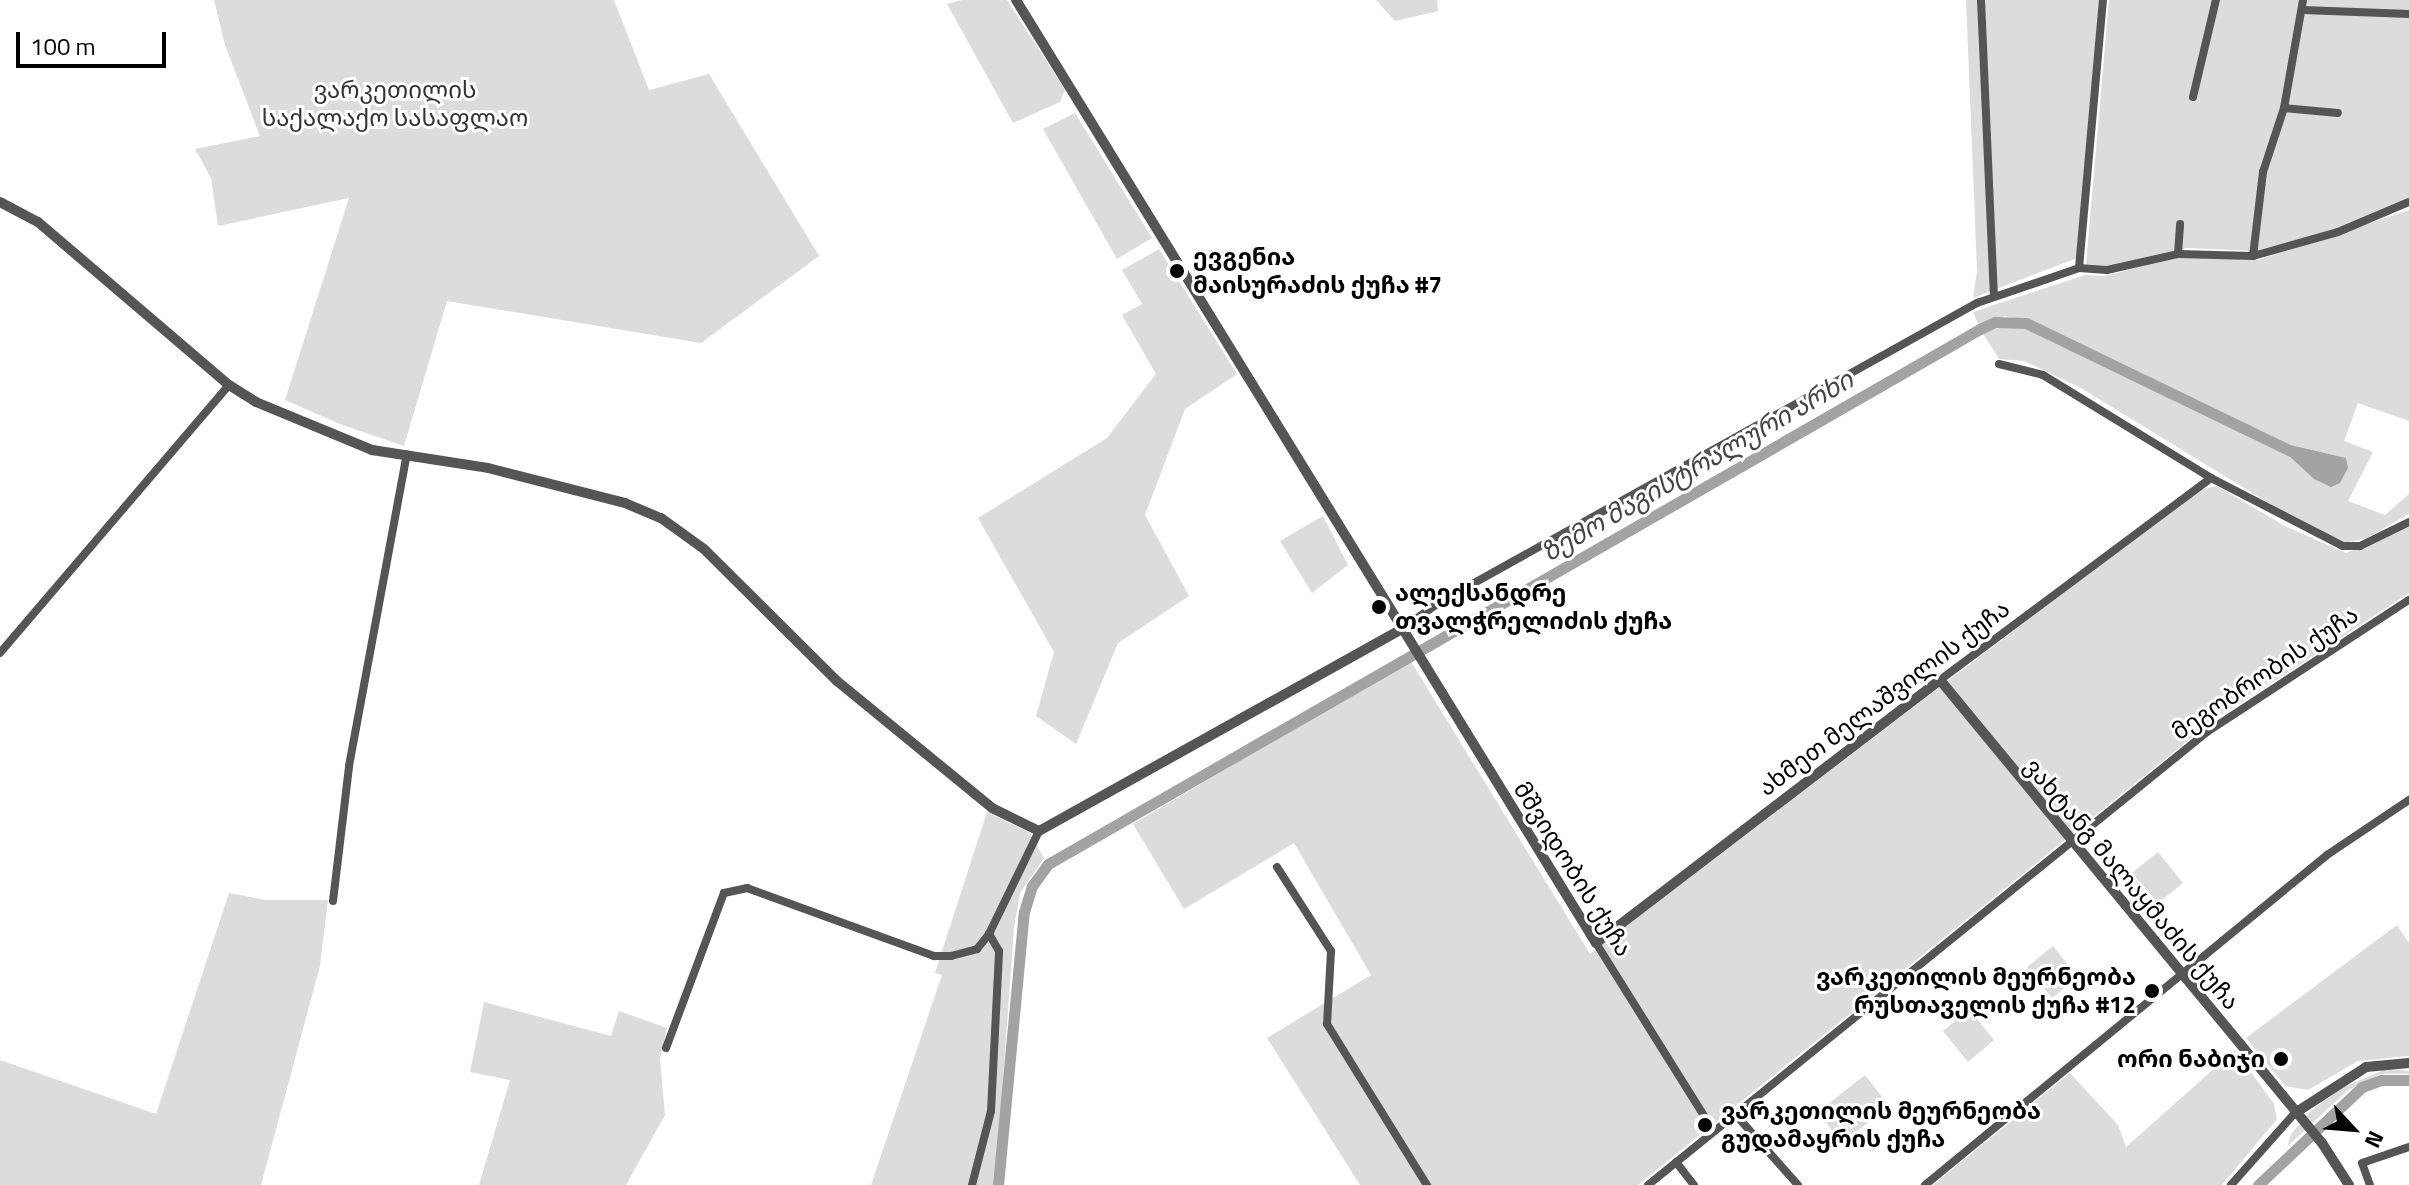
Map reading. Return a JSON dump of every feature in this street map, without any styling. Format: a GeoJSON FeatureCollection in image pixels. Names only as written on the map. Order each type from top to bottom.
{"type":"FeatureCollection","features":[{"type":"Feature","properties":{"kind":"street","name":"მშვიდობის ქუჩა"},"geometry":{"type":"LineString","coordinates":[[1016,0],[1419,663],[1713,1130]]}},
{"type":"Feature","properties":{"kind":"street"},"geometry":{"type":"LineString","coordinates":[[1981,0],[1994,297]]}},
{"type":"Feature","properties":{"kind":"street"},"geometry":{"type":"LineString","coordinates":[[2079,268],[2103,0]]}},
{"type":"Feature","properties":{"kind":"street"},"geometry":{"type":"LineString","coordinates":[[2193,97],[2216,0]]}},
{"type":"Feature","properties":{"kind":"street"},"geometry":{"type":"LineString","coordinates":[[2384,11],[2385,0]]}},
{"type":"Feature","properties":{"kind":"street"},"geometry":{"type":"LineString","coordinates":[[2253,256],[2263,172],[2284,108],[2303,5],[2409,14]]}},
{"type":"Feature","properties":{"kind":"street"},"geometry":{"type":"LineString","coordinates":[[2284,108],[2338,113]]}},
{"type":"Feature","properties":{"kind":"street"},"geometry":{"type":"LineString","coordinates":[[0,202],[38,222],[229,385],[372,450],[407,454],[564,487],[661,518],[704,549],[837,681],[992,808],[1039,831]]}},
{"type":"Feature","properties":{"kind":"street"},"geometry":{"type":"LineString","coordinates":[[666,1048],[699,950],[724,893],[734,887],[934,956],[977,949],[989,934],[1039,831],[1400,630],[1468,587],[1994,297],[2079,268],[2107,270],[2178,254],[2253,256],[2338,232],[2409,202]]}},
{"type":"Feature","properties":{"kind":"street"},"geometry":{"type":"LineString","coordinates":[[2178,254],[2180,224]]}},
{"type":"Feature","properties":{"kind":"street"},"geometry":{"type":"LineString","coordinates":[[1999,364],[2057,382],[2211,478],[2343,546],[2360,546],[2409,522]]}},
{"type":"Feature","properties":{"kind":"street"},"geometry":{"type":"LineString","coordinates":[[0,653],[229,385]]}},
{"type":"Feature","properties":{"kind":"street"},"geometry":{"type":"LineString","coordinates":[[333,901],[349,766],[407,454]]}},
{"type":"Feature","properties":{"kind":"street","name":"ახმეთ მელაშვილის ქუჩა"},"geometry":{"type":"LineString","coordinates":[[1596,943],[2197,484],[2211,478]]}},
{"type":"Feature","properties":{"kind":"street","name":"მეგობრობის ქუჩა"},"geometry":{"type":"LineString","coordinates":[[1648,1185],[2207,732],[2409,600]]}},
{"type":"Feature","properties":{"kind":"street","name":"ვახტანგ მალაყმაძის ქუჩა"},"geometry":{"type":"LineString","coordinates":[[1940,680],[2071,845],[2322,1143],[2349,1185]]}},
{"type":"Feature","properties":{"kind":"street"},"geometry":{"type":"LineString","coordinates":[[1925,1185],[2327,855],[2409,800]]}},
{"type":"Feature","properties":{"kind":"street"},"geometry":{"type":"LineString","coordinates":[[1277,867],[1331,951],[1327,1024],[1427,1185]]}},
{"type":"Feature","properties":{"kind":"street"},"geometry":{"type":"LineString","coordinates":[[972,1185],[991,1111],[999,951],[989,934]]}},
{"type":"Feature","properties":{"kind":"street"},"geometry":{"type":"LineString","coordinates":[[2231,1185],[2298,1117],[2366,1067],[2409,1063]]}},
{"type":"Feature","properties":{"kind":"street"},"geometry":{"type":"LineString","coordinates":[[1735,1114],[1798,1185]]}},
{"type":"Feature","properties":{"kind":"street"},"geometry":{"type":"LineString","coordinates":[[2370,1185],[2362,1163],[2409,1147]]}},
{"type":"Feature","properties":{"kind":"street"},"geometry":{"type":"LineString","coordinates":[[1676,1162],[1694,1185]]}},
{"type":"Feature","properties":{"kind":"green space","name":"ვარკეთილის საქალაქო სასაფლაო"},"geometry":{"type":"Polygon","coordinates":[[[214,0],[614,0],[649,90],[709,74],[819,256],[701,343],[447,301],[404,446],[340,424],[285,400],[349,198],[218,226],[211,178],[195,149],[260,136],[225,45],[214,0]]]}},
{"type":"Feature","properties":{"kind":"green space"},"geometry":{"type":"Polygon","coordinates":[[[962,0],[1007,0],[1065,90],[1060,102],[1013,123],[947,4],[962,0]]]}},
{"type":"Feature","properties":{"kind":"green space"},"geometry":{"type":"Polygon","coordinates":[[[1376,0],[1437,0],[1438,11],[1395,21],[1376,0]]]}},
{"type":"Feature","properties":{"kind":"green space"},"geometry":{"type":"Polygon","coordinates":[[[1966,0],[2099,0],[2077,258],[1973,298],[1977,271],[1966,0]]]}},
{"type":"Feature","properties":{"kind":"green space"},"geometry":{"type":"Polygon","coordinates":[[[2109,0],[2409,0],[2409,198],[2336,229],[2254,251],[2187,248],[2105,266],[2086,264],[2109,0]]]}},
{"type":"Feature","properties":{"kind":"green space"},"geometry":{"type":"Polygon","coordinates":[[[1075,113],[1152,238],[1117,259],[1043,129],[1075,113]]]}},
{"type":"Feature","properties":{"kind":"green space"},"geometry":{"type":"Polygon","coordinates":[[[2409,210],[2409,421],[2358,403],[2344,441],[2373,452],[2348,501],[2385,515],[2409,494],[2409,514],[2367,538],[2344,543],[2298,521],[2081,388],[2024,361],[1999,359],[1982,332],[2014,325],[2037,331],[2039,324],[2005,316],[1979,326],[1973,312],[2085,275],[2106,276],[2180,256],[2258,260],[2409,210]]]}},
{"type":"Feature","properties":{"kind":"green space"},"geometry":{"type":"Polygon","coordinates":[[[1159,249],[1237,374],[1185,409],[1145,515],[1189,596],[1118,643],[1076,744],[1036,716],[1054,652],[978,518],[1107,438],[1156,374],[1122,315],[1142,304],[1122,270],[1159,249]]]}},
{"type":"Feature","properties":{"kind":"green space"},"geometry":{"type":"Polygon","coordinates":[[[2217,486],[2285,526],[2346,553],[2409,527],[2409,593],[2206,726],[1638,1185],[1360,1185],[1267,1038],[1371,975],[1294,843],[1184,909],[1133,824],[1410,660],[1590,954],[2198,490],[2217,486]]]}},
{"type":"Feature","properties":{"kind":"green space"},"geometry":{"type":"Polygon","coordinates":[[[1323,516],[1348,565],[1312,593],[1280,541],[1323,516]]]}},
{"type":"Feature","properties":{"kind":"green space"},"geometry":{"type":"Polygon","coordinates":[[[987,812],[1030,833],[1044,858],[1020,893],[1014,928],[996,1176],[993,1185],[871,1185],[942,975],[935,973],[987,812]]]}},
{"type":"Feature","properties":{"kind":"green space"},"geometry":{"type":"Polygon","coordinates":[[[2158,852],[2183,883],[2157,904],[2132,873],[2158,852]]]}},
{"type":"Feature","properties":{"kind":"green space"},"geometry":{"type":"Polygon","coordinates":[[[229,893],[266,900],[328,900],[320,966],[261,1185],[0,1185],[0,1060],[156,1114],[229,893]]]}},
{"type":"Feature","properties":{"kind":"green space"},"geometry":{"type":"Polygon","coordinates":[[[2397,925],[2409,943],[2409,1056],[2358,1061],[2308,1090],[2285,1086],[2246,1038],[2397,925]]]}},
{"type":"Feature","properties":{"kind":"green space"},"geometry":{"type":"Polygon","coordinates":[[[2053,946],[2078,977],[2052,998],[2027,967],[2053,946]]]}},
{"type":"Feature","properties":{"kind":"green space"},"geometry":{"type":"Polygon","coordinates":[[[484,1002],[611,1036],[619,1011],[667,1028],[660,1059],[665,1115],[626,1185],[479,1185],[510,1080],[470,1072],[484,1002]]]}},
{"type":"Feature","properties":{"kind":"green space"},"geometry":{"type":"Polygon","coordinates":[[[1969,1009],[1994,1040],[1968,1062],[1943,1031],[1969,1009]]]}},
{"type":"Feature","properties":{"kind":"green space"},"geometry":{"type":"Polygon","coordinates":[[[2235,1050],[2274,1104],[2277,1119],[2222,1185],[1933,1185],[2070,1073],[2118,1125],[2126,1147],[2235,1050]]]}},
{"type":"Feature","properties":{"kind":"green space"},"geometry":{"type":"Polygon","coordinates":[[[2386,1069],[2409,1071],[2409,1074],[2381,1074],[2348,1090],[2287,1147],[2291,1134],[2311,1111],[2342,1088],[2386,1069]]]}},
{"type":"Feature","properties":{"kind":"green space"},"geometry":{"type":"Polygon","coordinates":[[[1865,1075],[1889,1106],[1842,1143],[1818,1112],[1865,1075]]]}},
{"type":"Feature","properties":{"kind":"shaded area"},"geometry":{"type":"Polygon","coordinates":[[[2290,445],[2346,458],[2348,468],[2340,483],[2331,487],[2314,479],[2286,453],[2290,445]]]}},
{"type":"Feature","properties":{"kind":"waterway","name":"ზემო მაგისტრალური არხი"},"geometry":{"type":"LineString","coordinates":[[998,1185],[1024,912],[1032,886],[1048,864],[1980,329],[1995,322],[2026,323],[2299,455]]}},
{"type":"Feature","properties":{"kind":"waterway"},"geometry":{"type":"LineString","coordinates":[[2258,1185],[2362,1087],[2381,1080],[2409,1080]]}},
{"type":"Feature","properties":{"kind":"place","name":"ევგენია მაისურაძის ქუჩა #7"},"geometry":{"type":"Point","coordinates":[1177,271]}},
{"type":"Feature","properties":{"kind":"place","name":"ალექსანდრე თვალჭრელიძის ქუჩა"},"geometry":{"type":"Point","coordinates":[1379,607]}},
{"type":"Feature","properties":{"kind":"place","name":"ვარკეთილის მეურნეობა რუსთაველის ქუჩა #12"},"geometry":{"type":"Point","coordinates":[2152,991]}},
{"type":"Feature","properties":{"kind":"place","name":"ორი ნაბიჯი"},"geometry":{"type":"Point","coordinates":[2281,1059]}},
{"type":"Feature","properties":{"kind":"place","name":"ვარკეთილის მეურნეობა გუდამაყრის ქუჩა"},"geometry":{"type":"Point","coordinates":[1705,1125]}}]}
